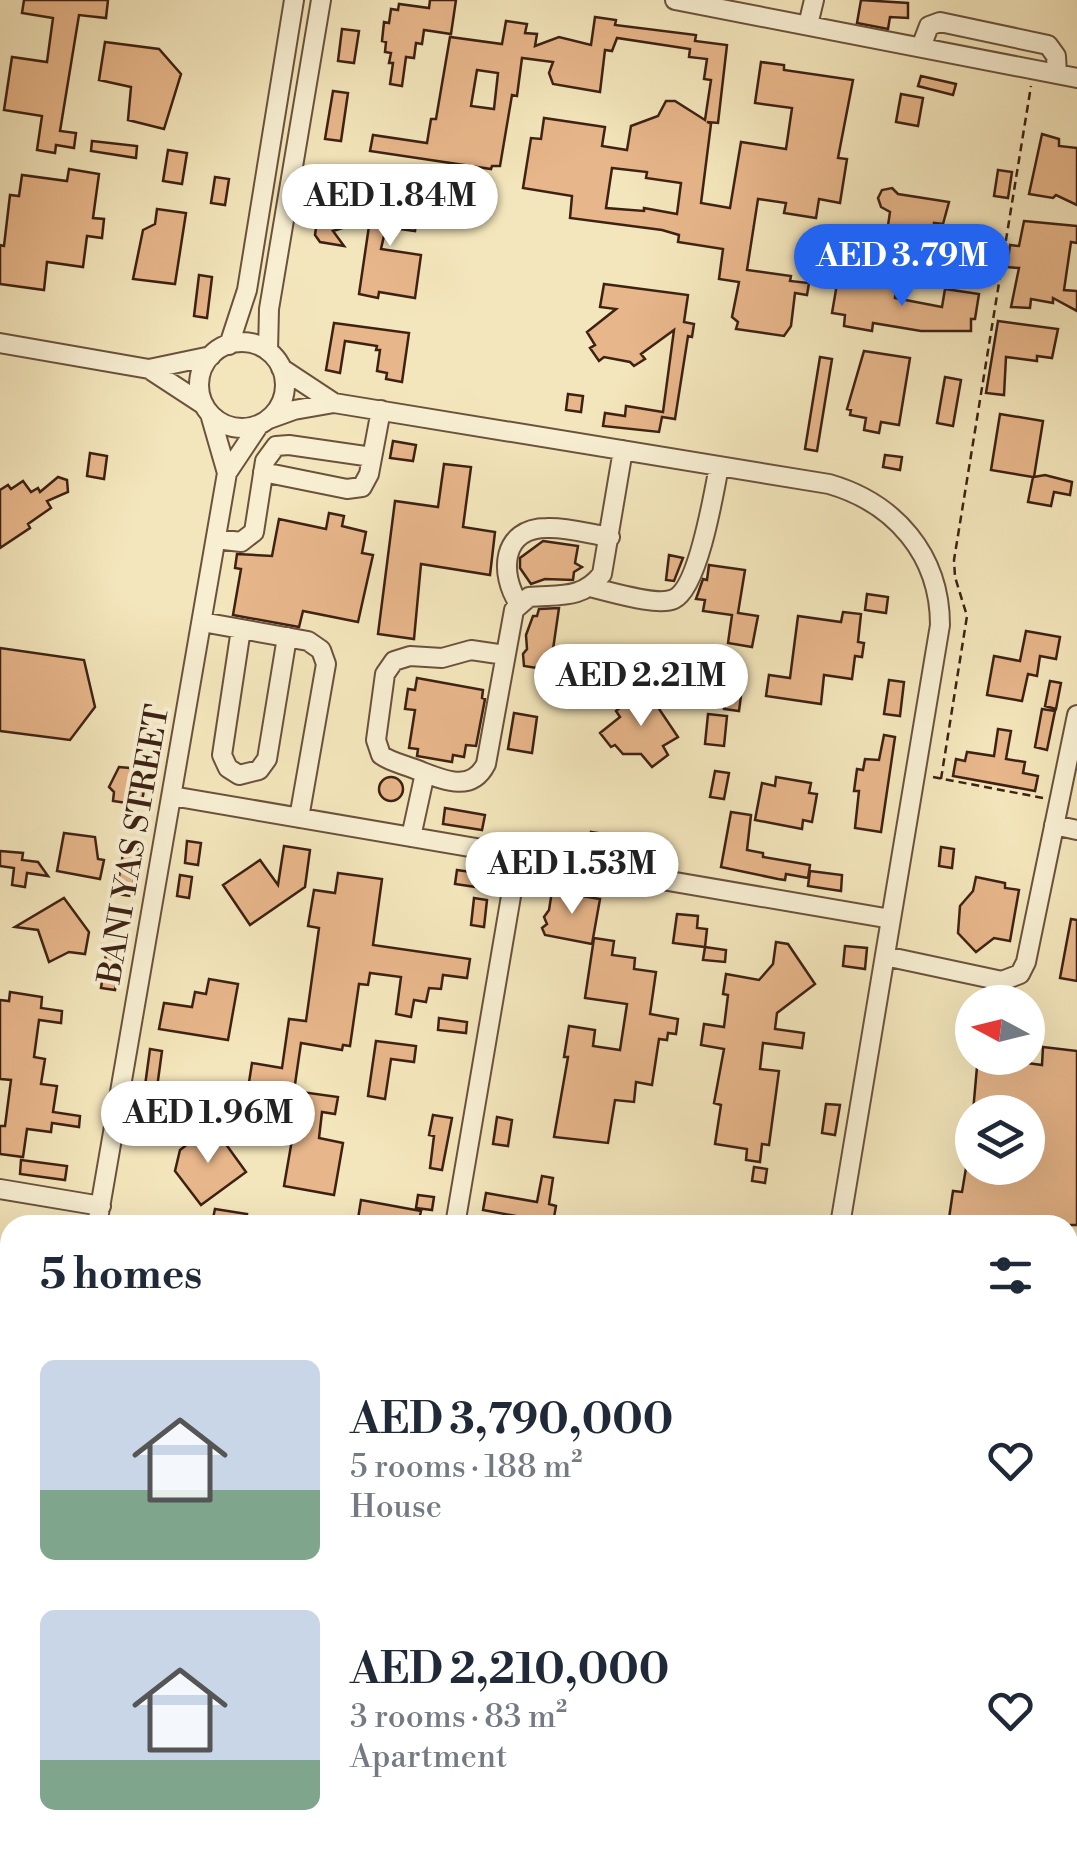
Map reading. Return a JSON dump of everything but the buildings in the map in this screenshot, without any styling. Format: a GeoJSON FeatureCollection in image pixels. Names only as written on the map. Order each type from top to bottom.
{"type":"FeatureCollection","features":[{"type":"Feature","properties":{"kind":"street"},"geometry":{"type":"LineString","coordinates":[[229,345],[247,290],[294,0]]}},
{"type":"Feature","properties":{"kind":"street"},"geometry":{"type":"LineString","coordinates":[[268,351],[268,308],[321,0]]}},
{"type":"Feature","properties":{"kind":"street"},"geometry":{"type":"LineString","coordinates":[[675,0],[1077,78]]}},
{"type":"Feature","properties":{"kind":"street"},"geometry":{"type":"LineString","coordinates":[[808,26],[814,0]]}},
{"type":"Feature","properties":{"kind":"street"},"geometry":{"type":"LineString","coordinates":[[921,47],[932,23],[1048,44],[1056,56],[1057,74]]}},
{"type":"Feature","properties":{"kind":"street"},"geometry":{"type":"LineString","coordinates":[[0,344],[149,369],[211,356],[229,345],[250,343],[268,351],[281,368],[334,403]]}},
{"type":"Feature","properties":{"kind":"street"},"geometry":{"type":"LineString","coordinates":[[207,410],[201,395],[201,374],[211,356]]}},
{"type":"Feature","properties":{"kind":"street"},"geometry":{"type":"LineString","coordinates":[[264,422],[282,401],[285,390],[281,368]]}},
{"type":"Feature","properties":{"kind":"street"},"geometry":{"type":"LineString","coordinates":[[149,369],[228,426],[238,428],[334,403],[719,466],[846,489],[892,516],[915,542],[932,573],[940,625],[842,1215]]}},
{"type":"Feature","properties":{"kind":"street","name":"BANI YAS STREET"},"geometry":{"type":"LineString","coordinates":[[207,410],[228,473]]}},
{"type":"Feature","properties":{"kind":"street"},"geometry":{"type":"LineString","coordinates":[[263,472],[352,490],[365,483],[380,410]]}},
{"type":"Feature","properties":{"kind":"street","name":"BANI YAS STREET"},"geometry":{"type":"LineString","coordinates":[[99,1215],[228,473],[264,422]]}},
{"type":"Feature","properties":{"kind":"street"},"geometry":{"type":"LineString","coordinates":[[216,538],[241,542],[254,532],[267,455],[282,445],[372,457]]}},
{"type":"Feature","properties":{"kind":"street"},"geometry":{"type":"LineString","coordinates":[[506,655],[464,650],[442,658],[404,656],[390,665],[376,746],[385,758],[461,783],[473,780],[483,770],[506,655],[512,617],[519,604],[535,596],[567,597],[589,587],[602,574],[623,450]]}},
{"type":"Feature","properties":{"kind":"street"},"geometry":{"type":"LineString","coordinates":[[589,587],[660,601],[673,600],[684,592],[702,546],[719,466]]}},
{"type":"Feature","properties":{"kind":"street"},"geometry":{"type":"LineString","coordinates":[[519,604],[506,582],[505,564],[511,548],[524,534],[551,528],[610,537]]}},
{"type":"Feature","properties":{"kind":"street"},"geometry":{"type":"LineString","coordinates":[[202,622],[318,646],[326,664],[300,818]]}},
{"type":"Feature","properties":{"kind":"street"},"geometry":{"type":"LineString","coordinates":[[242,629],[222,755],[228,768],[240,775],[259,770],[266,758],[287,637]]}},
{"type":"Feature","properties":{"kind":"street"},"geometry":{"type":"LineString","coordinates":[[885,956],[996,980],[1014,978],[1026,962],[1077,716]]}},
{"type":"Feature","properties":{"kind":"street"},"geometry":{"type":"LineString","coordinates":[[411,837],[425,773]]}},
{"type":"Feature","properties":{"kind":"street"},"geometry":{"type":"LineString","coordinates":[[172,796],[891,919]]}},
{"type":"Feature","properties":{"kind":"street"},"geometry":{"type":"LineString","coordinates":[[1054,826],[1077,830]]}},
{"type":"Feature","properties":{"kind":"street"},"geometry":{"type":"LineString","coordinates":[[457,1215],[518,855]]}},
{"type":"Feature","properties":{"kind":"street"},"geometry":{"type":"LineString","coordinates":[[0,1190],[95,1215]]}},
{"type":"Feature","properties":{"kind":"path"},"geometry":{"type":"LineString","coordinates":[[942,779],[967,616],[954,560],[1033,70]]}},
{"type":"Feature","properties":{"kind":"path"},"geometry":{"type":"LineString","coordinates":[[915,774],[1059,801]]}}]}
